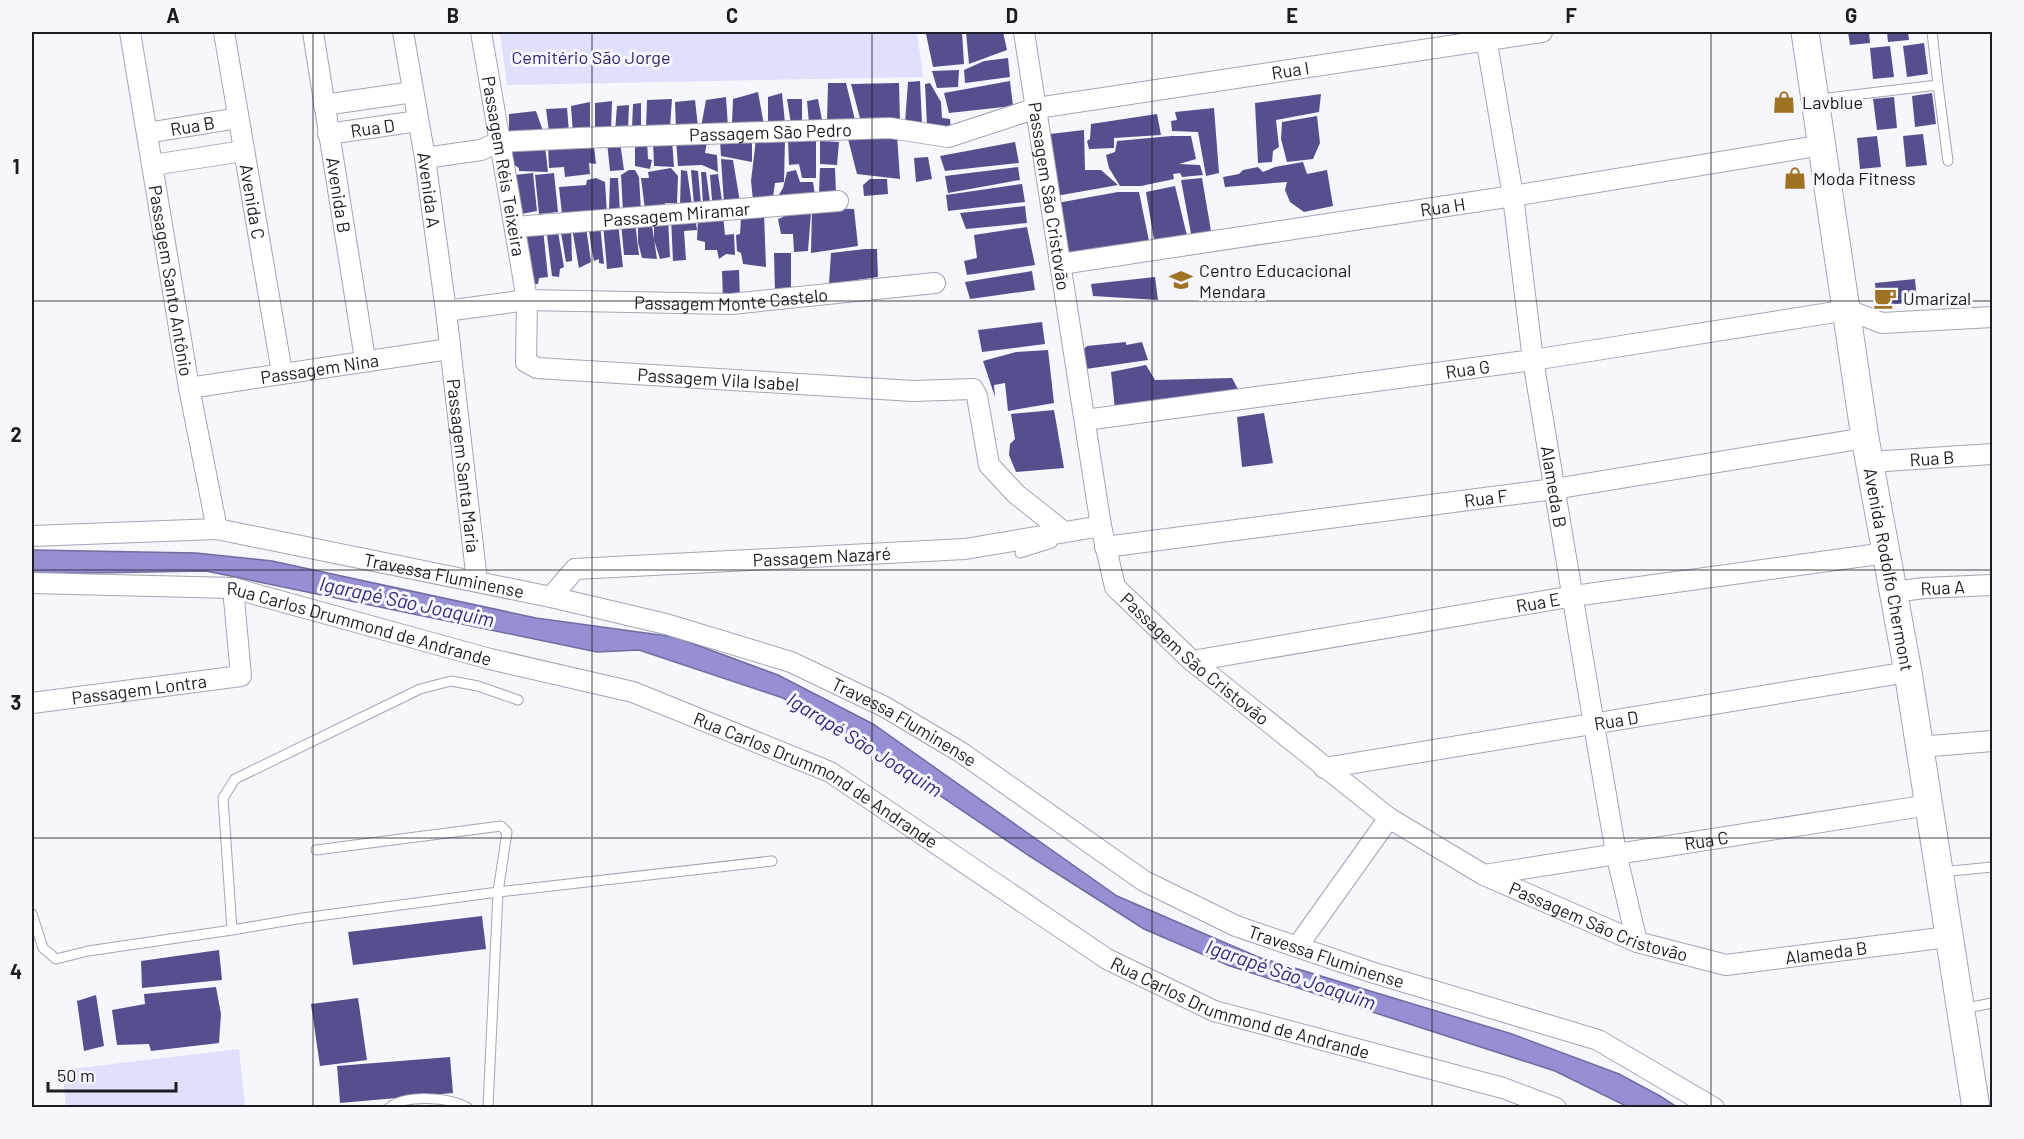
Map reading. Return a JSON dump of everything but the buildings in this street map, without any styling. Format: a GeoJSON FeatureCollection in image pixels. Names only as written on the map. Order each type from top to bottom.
{"type":"FeatureCollection","features":[{"type":"Feature","properties":{"kind":"main road","name":"Avenida Rodolfo Chermont"},"geometry":{"type":"LineString","coordinates":[[1805,32],[1817,99],[1868,450],[1908,672],[1976,1107]]}},
{"type":"Feature","properties":{"kind":"street","name":"Passagem Santo Antônio"},"geometry":{"type":"LineString","coordinates":[[130,32],[189,388],[217,529]]}},
{"type":"Feature","properties":{"kind":"street","name":"Avenida C"},"geometry":{"type":"LineString","coordinates":[[224,32],[282,373]]}},
{"type":"Feature","properties":{"kind":"street","name":"Avenida B"},"geometry":{"type":"LineString","coordinates":[[313,32],[365,359]]}},
{"type":"Feature","properties":{"kind":"street","name":"Avenida A"},"geometry":{"type":"LineString","coordinates":[[403,32],[425,158],[449,349]]}},
{"type":"Feature","properties":{"kind":"street","name":"Passagem Réis Teixeira"},"geometry":{"type":"LineString","coordinates":[[481,32],[527,300]]}},
{"type":"Feature","properties":{"kind":"street","name":"Passagem São Cristovão"},"geometry":{"type":"LineString","coordinates":[[1024,32],[1101,526],[1115,588],[1192,661],[1389,819],[1484,875],[1637,942],[1706,961]]}},
{"type":"Feature","properties":{"kind":"street","name":"Rua I"},"geometry":{"type":"LineString","coordinates":[[1037,108],[1485,36],[1542,32]]}},
{"type":"Feature","properties":{"kind":"street","name":"Alameda B"},"geometry":{"type":"LineString","coordinates":[[1485,36],[1513,196],[1533,360],[1554,489],[1616,853],[1637,942]]}},
{"type":"Feature","properties":{"kind":"street"},"geometry":{"type":"LineString","coordinates":[[324,105],[413,92]]}},
{"type":"Feature","properties":{"kind":"street","name":"Passagem São Pedro"},"geometry":{"type":"LineString","coordinates":[[425,158],[481,150],[499,141],[890,128],[948,137],[1037,108]]}},
{"type":"Feature","properties":{"kind":"street","name":"Rua B"},"geometry":{"type":"LineString","coordinates":[[147,133],[238,118]]}},
{"type":"Feature","properties":{"kind":"street","name":"Rua D"},"geometry":{"type":"LineString","coordinates":[[328,134],[418,121]]}},
{"type":"Feature","properties":{"kind":"street","name":"Rua H"},"geometry":{"type":"LineString","coordinates":[[1061,264],[1513,196],[1823,145]]}},
{"type":"Feature","properties":{"kind":"street","name":"Rua B"},"geometry":{"type":"LineString","coordinates":[[153,165],[243,152]]}},
{"type":"Feature","properties":{"kind":"street","name":"Passagem Miramar"},"geometry":{"type":"LineString","coordinates":[[516,227],[838,201]]}},
{"type":"Feature","properties":{"kind":"street","name":"Passagem Monte Castelo"},"geometry":{"type":"LineString","coordinates":[[446,311],[527,300],[731,304],[935,283]]}},
{"type":"Feature","properties":{"kind":"street","name":"Passagem Vila Isabel"},"geometry":{"type":"LineString","coordinates":[[527,300],[526,362],[537,368],[913,392],[973,389],[977,396],[989,465],[1016,494],[1064,532]]}},
{"type":"Feature","properties":{"kind":"street"},"geometry":{"type":"LineString","coordinates":[[1848,310],[1882,322],[1992,317]]}},
{"type":"Feature","properties":{"kind":"street","name":"Rua G"},"geometry":{"type":"LineString","coordinates":[[1085,420],[1533,360],[1848,310]]}},
{"type":"Feature","properties":{"kind":"street","name":"Passagem Nina"},"geometry":{"type":"LineString","coordinates":[[189,388],[365,359],[449,349]]}},
{"type":"Feature","properties":{"kind":"street","name":"Passagem Santa Maria"},"geometry":{"type":"LineString","coordinates":[[449,349],[477,581]]}},
{"type":"Feature","properties":{"kind":"street","name":"Rua B"},"geometry":{"type":"LineString","coordinates":[[1868,450],[1992,454]]}},
{"type":"Feature","properties":{"kind":"street","name":"Rua F"},"geometry":{"type":"LineString","coordinates":[[1106,547],[1868,450]]}},
{"type":"Feature","properties":{"kind":"street","name":"Passagem Nazaré"},"geometry":{"type":"LineString","coordinates":[[551,597],[575,569],[965,549],[1101,526]]}},
{"type":"Feature","properties":{"kind":"street","name":"Travessa Fluminense"},"geometry":{"type":"LineString","coordinates":[[32,536],[217,529],[551,597],[666,624],[791,662],[885,707],[962,753],[1144,881],[1236,926],[1598,1040],[1714,1107]]}},
{"type":"Feature","properties":{"kind":"street","name":"Rua E"},"geometry":{"type":"LineString","coordinates":[[1192,661],[1574,596],[1886,553]]}},
{"type":"Feature","properties":{"kind":"street","name":"Rua Carlos Drummond de Andrande"},"geometry":{"type":"LineString","coordinates":[[32,583],[233,588],[490,659],[633,692],[766,744],[830,772],[880,803],[994,885],[1107,959],[1214,1011],[1503,1088],[1556,1107]]}},
{"type":"Feature","properties":{"kind":"street","name":"Rua A"},"geometry":{"type":"LineString","coordinates":[[1893,592],[1992,585]]}},
{"type":"Feature","properties":{"kind":"street","name":"Passagem Lontra"},"geometry":{"type":"LineString","coordinates":[[32,703],[241,676],[233,588]]}},
{"type":"Feature","properties":{"kind":"street","name":"Rua D"},"geometry":{"type":"LineString","coordinates":[[1324,768],[1908,672]]}},
{"type":"Feature","properties":{"kind":"street"},"geometry":{"type":"LineString","coordinates":[[1919,747],[1992,741]]}},
{"type":"Feature","properties":{"kind":"street","name":"Rua C"},"geometry":{"type":"LineString","coordinates":[[1484,875],[1929,805]]}},
{"type":"Feature","properties":{"kind":"street"},"geometry":{"type":"LineString","coordinates":[[1297,947],[1389,819]]}},
{"type":"Feature","properties":{"kind":"street","name":"Alameda B"},"geometry":{"type":"LineString","coordinates":[[1706,961],[1726,964],[1948,937]]}},
{"type":"Feature","properties":{"kind":"lane"},"geometry":{"type":"LineString","coordinates":[[1932,32],[1948,160]]}},
{"type":"Feature","properties":{"kind":"lane"},"geometry":{"type":"LineString","coordinates":[[1817,99],[1938,85]]}},
{"type":"Feature","properties":{"kind":"lane"},"geometry":{"type":"LineString","coordinates":[[1020,553],[1101,526]]}},
{"type":"Feature","properties":{"kind":"lane"},"geometry":{"type":"LineString","coordinates":[[232,930],[223,798],[235,779],[420,689],[451,681],[478,686],[518,700]]}},
{"type":"Feature","properties":{"kind":"lane"},"geometry":{"type":"LineString","coordinates":[[316,850],[501,826],[507,832],[498,892],[486,1106]]}},
{"type":"Feature","properties":{"kind":"lane"},"geometry":{"type":"LineString","coordinates":[[32,914],[43,948],[56,958],[303,918],[498,892],[772,861]]}},
{"type":"Feature","properties":{"kind":"lane"},"geometry":{"type":"LineString","coordinates":[[1939,873],[1992,867]]}},
{"type":"Feature","properties":{"kind":"lane"},"geometry":{"type":"LineString","coordinates":[[1960,1009],[1992,1003]]}},
{"type":"Feature","properties":{"kind":"lane"},"geometry":{"type":"LineString","coordinates":[[388,1107],[403,1102],[459,1102],[468,1107]]}},
{"type":"Feature","properties":{"kind":"green space","name":"Cemitério São Jorge"},"geometry":{"type":"Polygon","coordinates":[[[500,32],[917,32],[923,77],[507,85],[500,32]]]}},
{"type":"Feature","properties":{"kind":"green space"},"geometry":{"type":"Polygon","coordinates":[[[239,1049],[245,1107],[66,1107],[62,1070],[239,1049]]]}},
{"type":"Feature","properties":{"kind":"water","name":"Igarapé São Joaquim"},"geometry":{"type":"Polygon","coordinates":[[[32,550],[196,553],[272,561],[536,618],[675,637],[778,675],[873,724],[1117,896],[1258,957],[1512,1034],[1619,1074],[1677,1107],[1628,1107],[1555,1071],[1230,966],[1144,929],[1028,855],[883,757],[783,698],[639,650],[597,652],[206,571],[32,574],[32,550]]]}},
{"type":"Feature","properties":{"kind":"place","name":"Lavblue"},"geometry":{"type":"Point","coordinates":[1784,102]}},
{"type":"Feature","properties":{"kind":"place","name":"Moda Fitness"},"geometry":{"type":"Point","coordinates":[1795,178]}},
{"type":"Feature","properties":{"kind":"place","name":"Centro Educacional Mendara"},"geometry":{"type":"Point","coordinates":[1181,280]}},
{"type":"Feature","properties":{"kind":"place","name":"Umarizal"},"geometry":{"type":"Point","coordinates":[1885,298]}}]}
